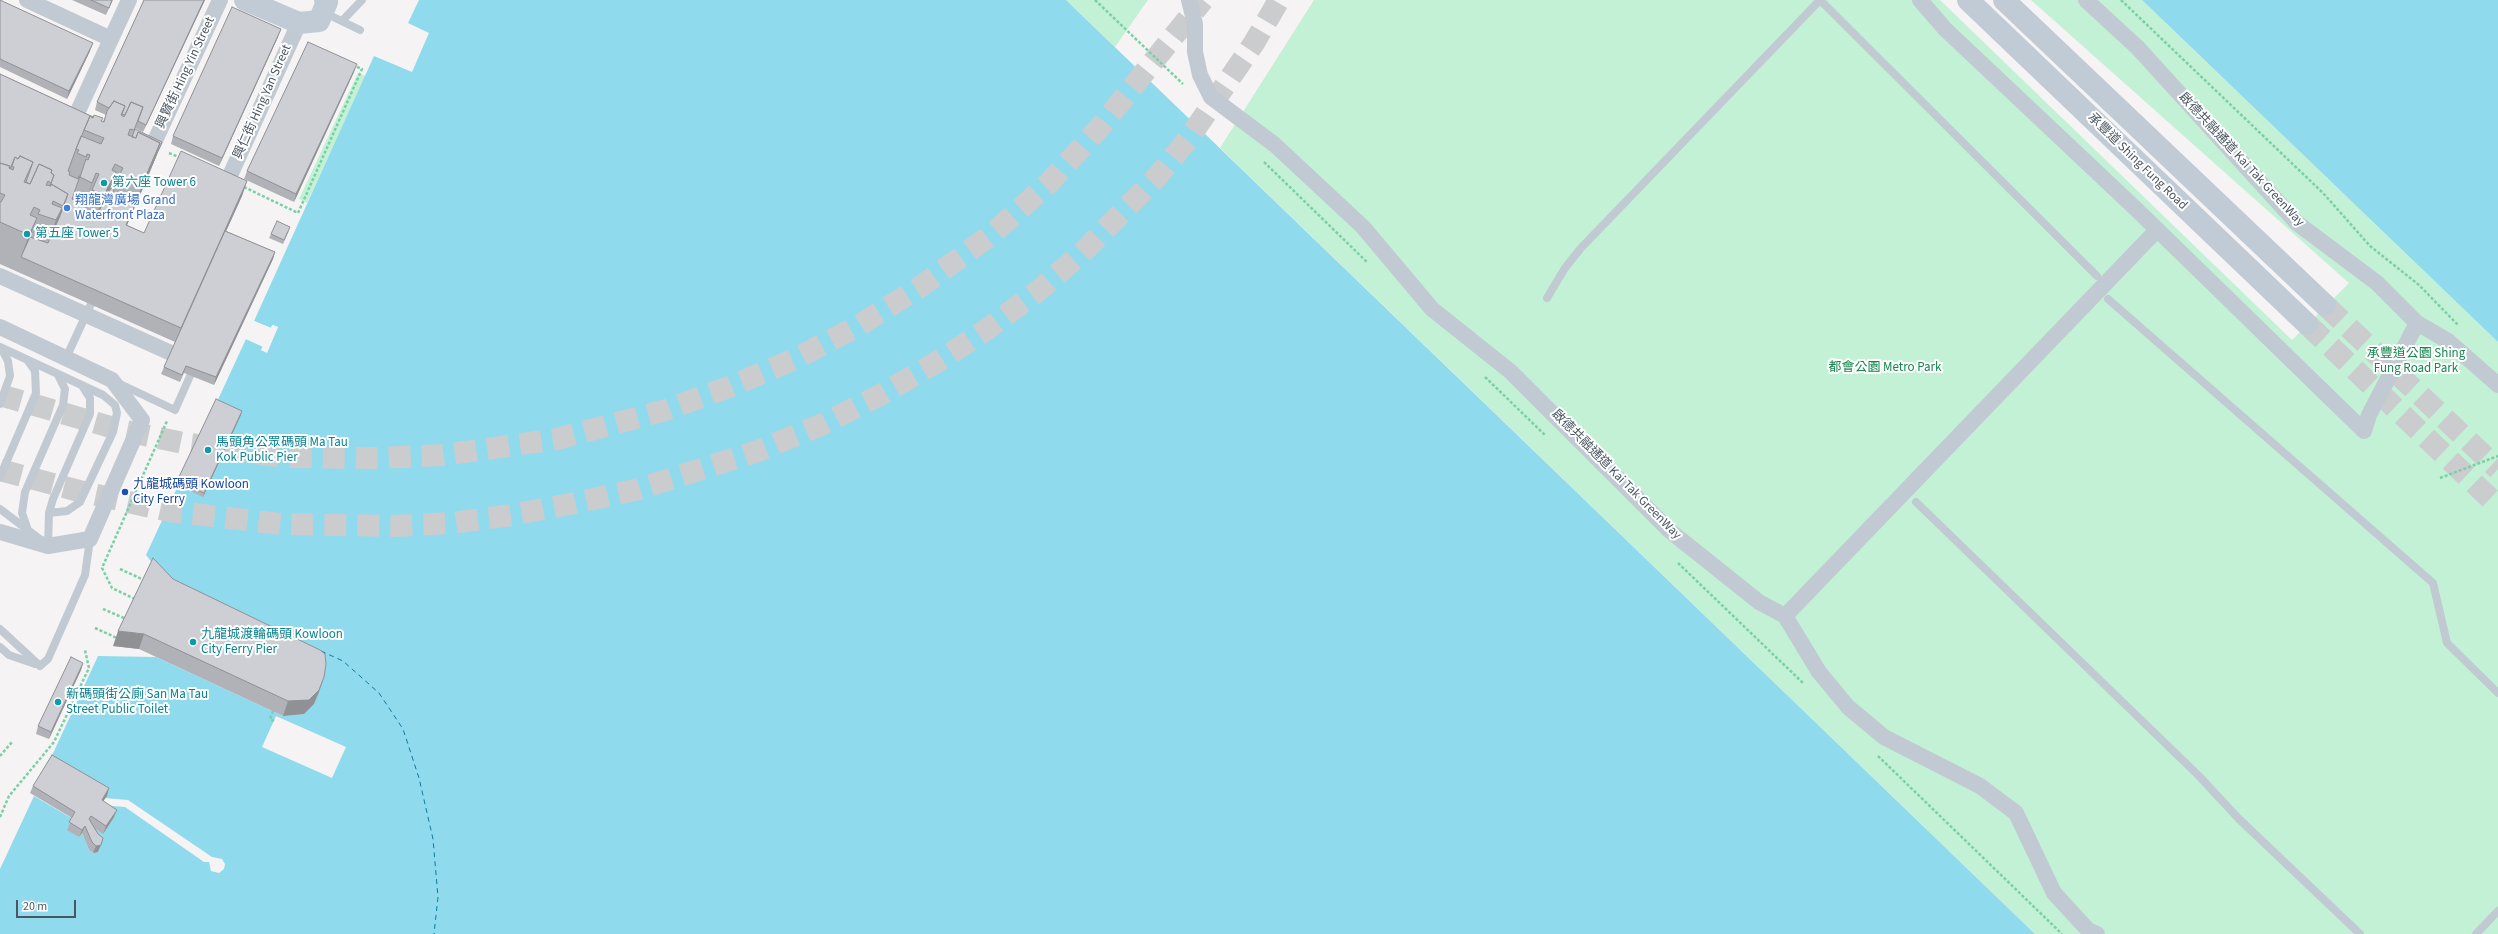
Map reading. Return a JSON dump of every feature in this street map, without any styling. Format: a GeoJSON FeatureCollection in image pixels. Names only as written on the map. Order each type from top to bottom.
{"type":"FeatureCollection","features":[{"type":"Feature","properties":{"kind":"main road"},"geometry":{"type":"LineString","coordinates":[[245,0],[299,23],[318,21],[324,6]]}},
{"type":"Feature","properties":{"kind":"main road","name":"承豐道 Shing Fung Road"},"geometry":{"type":"LineString","coordinates":[[1968,0],[2307,324]]}},
{"type":"Feature","properties":{"kind":"main road","name":"承豐道 Shing Fung Road"},"geometry":{"type":"LineString","coordinates":[[2004,0],[2325,305]]}},
{"type":"Feature","properties":{"kind":"street"},"geometry":{"type":"LineString","coordinates":[[27,0],[111,39]]}},
{"type":"Feature","properties":{"kind":"street"},"geometry":{"type":"LineString","coordinates":[[78,110],[129,0]]}},
{"type":"Feature","properties":{"kind":"street","name":"興賢街 Hing Yin Street"},"geometry":{"type":"LineString","coordinates":[[153,145],[220,0]]}},
{"type":"Feature","properties":{"kind":"street","name":"啟德共融通道 Kai Tak GreenWay"},"geometry":{"type":"LineString","coordinates":[[1189,0],[1195,24],[1196,58],[1200,75],[1210,97],[1275,145],[1357,221],[1432,309],[1511,372],[1670,531],[1759,602],[1785,616]]}},
{"type":"Feature","properties":{"kind":"street"},"geometry":{"type":"LineString","coordinates":[[1920,0],[1945,29],[2157,230],[2364,431],[2369,415],[2417,323]]}},
{"type":"Feature","properties":{"kind":"street","name":"啟德共融通道 Kai Tak GreenWay"},"geometry":{"type":"LineString","coordinates":[[2086,0],[2138,48],[2297,223],[2377,283],[2417,323],[2448,341],[2498,385]]}},
{"type":"Feature","properties":{"kind":"street","name":"興仁街 Hing Yan Street"},"geometry":{"type":"LineString","coordinates":[[228,180],[299,23]]}},
{"type":"Feature","properties":{"kind":"street"},"geometry":{"type":"LineString","coordinates":[[2097,934],[2088,930],[2054,893],[2016,813],[1980,786],[1884,737],[1848,707],[1819,672],[1785,616],[2157,230]]}},
{"type":"Feature","properties":{"kind":"street"},"geometry":{"type":"LineString","coordinates":[[0,276],[88,310],[171,353]]}},
{"type":"Feature","properties":{"kind":"street"},"geometry":{"type":"LineString","coordinates":[[0,327],[112,380],[142,420],[90,539],[48,546],[0,532]]}},
{"type":"Feature","properties":{"kind":"lane"},"geometry":{"type":"LineString","coordinates":[[342,21],[362,0]]}},
{"type":"Feature","properties":{"kind":"lane"},"geometry":{"type":"LineString","coordinates":[[1547,298],[1565,268],[1581,248],[1820,0],[2097,276]]}},
{"type":"Feature","properties":{"kind":"lane"},"geometry":{"type":"LineString","coordinates":[[324,6],[342,21],[360,30]]}},
{"type":"Feature","properties":{"kind":"lane"},"geometry":{"type":"LineString","coordinates":[[2108,299],[2433,583],[2447,643],[2498,694]]}},
{"type":"Feature","properties":{"kind":"lane"},"geometry":{"type":"LineString","coordinates":[[66,358],[88,310]]}},
{"type":"Feature","properties":{"kind":"lane"},"geometry":{"type":"LineString","coordinates":[[0,347],[82,386],[109,400],[115,405],[116,422],[80,502],[67,511],[49,513]]}},
{"type":"Feature","properties":{"kind":"lane"},"geometry":{"type":"LineString","coordinates":[[0,347],[8,361],[10,376],[0,404]]}},
{"type":"Feature","properties":{"kind":"lane"},"geometry":{"type":"LineString","coordinates":[[0,477],[36,393],[35,371],[27,360]]}},
{"type":"Feature","properties":{"kind":"lane"},"geometry":{"type":"LineString","coordinates":[[27,527],[22,513],[25,492],[63,405],[65,389],[58,374]]}},
{"type":"Feature","properties":{"kind":"lane"},"geometry":{"type":"LineString","coordinates":[[112,380],[175,410],[190,376]]}},
{"type":"Feature","properties":{"kind":"lane"},"geometry":{"type":"LineString","coordinates":[[48,546],[49,513],[90,414],[90,398],[82,386]]}},
{"type":"Feature","properties":{"kind":"lane"},"geometry":{"type":"LineString","coordinates":[[1916,502],[2193,770],[2238,818],[2360,934]]}},
{"type":"Feature","properties":{"kind":"lane"},"geometry":{"type":"LineString","coordinates":[[0,508],[27,527],[48,546]]}},
{"type":"Feature","properties":{"kind":"lane"},"geometry":{"type":"LineString","coordinates":[[40,666],[48,659],[85,575],[90,539]]}},
{"type":"Feature","properties":{"kind":"lane"},"geometry":{"type":"LineString","coordinates":[[0,629],[40,666]]}},
{"type":"Feature","properties":{"kind":"lane"},"geometry":{"type":"LineString","coordinates":[[0,647],[9,655],[40,666]]}},
{"type":"Feature","properties":{"kind":"lane"},"geometry":{"type":"LineString","coordinates":[[2476,934],[2498,911]]}},
{"type":"Feature","properties":{"kind":"path"},"geometry":{"type":"LineString","coordinates":[[1095,0],[1127,30]]}},
{"type":"Feature","properties":{"kind":"path"},"geometry":{"type":"LineString","coordinates":[[2121,0],[2323,193],[2370,246],[2419,285],[2461,328]]}},
{"type":"Feature","properties":{"kind":"path"},"geometry":{"type":"LineString","coordinates":[[298,213],[362,69]]}},
{"type":"Feature","properties":{"kind":"path"},"geometry":{"type":"LineString","coordinates":[[135,598],[112,588],[102,568],[172,408]]}},
{"type":"Feature","properties":{"kind":"path"},"geometry":{"type":"LineString","coordinates":[[2440,478],[2498,456]]}},
{"type":"Feature","properties":{"kind":"path"},"geometry":{"type":"LineString","coordinates":[[120,569],[144,580]]}},
{"type":"Feature","properties":{"kind":"path"},"geometry":{"type":"LineString","coordinates":[[103,609],[126,619]]}},
{"type":"Feature","properties":{"kind":"path"},"geometry":{"type":"LineString","coordinates":[[95,628],[117,638]]}},
{"type":"Feature","properties":{"kind":"path"},"geometry":{"type":"LineString","coordinates":[[0,817],[9,796],[54,742],[89,668],[85,650]]}},
{"type":"Feature","properties":{"kind":"path"},"geometry":{"type":"LineString","coordinates":[[273,711],[270,718],[274,720]]}},
{"type":"Feature","properties":{"kind":"path"},"geometry":{"type":"LineString","coordinates":[[0,756],[12,742]]}},
{"type":"Feature","properties":{"kind":"green space"},"geometry":{"type":"Polygon","coordinates":[[[1066,0],[1148,0],[1115,47],[1066,0]]]}},
{"type":"Feature","properties":{"kind":"green space","name":"都會公園 Metro Park"},"geometry":{"type":"Polygon","coordinates":[[[1314,0],[1940,0],[2292,340],[2349,283],[2031,0],[2142,0],[2498,342],[2498,934],[2035,934],[1220,148],[1314,0]]]}},
{"type":"Feature","properties":{"kind":"green space"},"geometry":{"type":"Polygon","coordinates":[[[358,73],[366,76],[307,203],[299,199],[358,73]]]}},
{"type":"Feature","properties":{"kind":"water"},"geometry":{"type":"Polygon","coordinates":[[[419,0],[1066,0],[2035,934],[0,934],[0,869],[34,796],[73,819],[79,837],[82,833],[89,850],[93,853],[98,852],[100,846],[87,827],[100,805],[125,807],[204,862],[209,862],[211,871],[219,873],[224,869],[225,864],[222,859],[212,857],[128,800],[105,798],[106,795],[49,762],[98,656],[156,657],[283,716],[304,714],[314,704],[319,692],[182,601],[146,555],[246,339],[263,347],[261,350],[267,352],[278,327],[273,325],[271,328],[254,321],[374,56],[412,72],[429,33],[408,23],[419,0]]]}},
{"type":"Feature","properties":{"kind":"water"},"geometry":{"type":"Polygon","coordinates":[[[2142,0],[2498,0],[2498,342],[2142,0]]]}},
{"type":"Feature","properties":{"kind":"pier"},"geometry":{"type":"Polygon","coordinates":[[[254,321],[271,328],[272,325],[278,327],[267,353],[261,350],[263,346],[246,339],[246,337],[264,345],[266,350],[276,328],[270,330],[253,323],[254,321]]]}},
{"type":"Feature","properties":{"kind":"pier"},"geometry":{"type":"Polygon","coordinates":[[[276,716],[346,747],[332,778],[262,747],[276,716]]]}},
{"type":"Feature","properties":{"kind":"building"},"geometry":{"type":"Polygon","coordinates":[[[0,0],[93,43],[69,91],[0,59],[0,0]]]}},
{"type":"Feature","properties":{"kind":"building"},"geometry":{"type":"Polygon","coordinates":[[[91,0],[112,0],[109,8],[91,0]]]}},
{"type":"Feature","properties":{"kind":"building"},"geometry":{"type":"Polygon","coordinates":[[[144,0],[204,0],[146,125],[138,121],[143,107],[131,102],[125,115],[122,114],[125,106],[114,101],[109,108],[97,102],[144,0]]]}},
{"type":"Feature","properties":{"kind":"building"},"geometry":{"type":"Polygon","coordinates":[[[232,7],[281,29],[222,158],[173,136],[232,7]]]}},
{"type":"Feature","properties":{"kind":"building"},"geometry":{"type":"Polygon","coordinates":[[[308,42],[357,64],[296,194],[247,171],[308,42]]]}},
{"type":"Feature","properties":{"kind":"building","name":"翔龍灣廣場 Grand Waterfront Plaza"},"geometry":{"type":"Polygon","coordinates":[[[0,74],[93,117],[90,116],[68,171],[70,172],[69,175],[78,179],[80,176],[72,199],[84,205],[88,195],[90,196],[84,212],[96,217],[111,188],[114,189],[112,196],[134,207],[126,225],[144,233],[181,151],[247,181],[181,328],[21,257],[32,232],[30,237],[48,243],[68,194],[51,184],[50,186],[54,175],[51,173],[52,170],[39,164],[30,184],[26,182],[33,162],[20,156],[18,159],[15,157],[10,169],[10,166],[0,163],[0,74]]]}},
{"type":"Feature","properties":{"kind":"building"},"geometry":{"type":"Polygon","coordinates":[[[114,101],[125,106],[121,115],[124,117],[131,102],[143,107],[134,130],[130,129],[128,135],[136,138],[138,132],[160,143],[142,185],[120,174],[123,168],[115,164],[112,170],[116,172],[104,195],[92,190],[99,174],[96,173],[92,183],[80,177],[86,159],[88,160],[90,155],[87,154],[86,157],[77,153],[79,150],[76,149],[81,136],[101,144],[104,138],[84,130],[90,116],[93,118],[94,115],[103,118],[101,121],[104,122],[107,111],[114,101]]]}},
{"type":"Feature","properties":{"kind":"building"},"geometry":{"type":"Polygon","coordinates":[[[135,129],[162,142],[152,165],[160,143],[138,132],[136,138],[132,137],[135,129]]]}},
{"type":"Feature","properties":{"kind":"building"},"geometry":{"type":"Polygon","coordinates":[[[20,156],[33,162],[24,182],[30,184],[39,164],[52,170],[51,173],[54,175],[51,183],[48,181],[46,185],[51,186],[51,184],[68,194],[63,206],[53,201],[52,204],[62,208],[56,220],[38,214],[40,210],[34,207],[30,215],[37,218],[29,235],[0,222],[0,202],[5,195],[0,193],[0,163],[10,166],[9,168],[13,170],[14,167],[12,166],[15,157],[18,159],[20,156]]]}},
{"type":"Feature","properties":{"kind":"building"},"geometry":{"type":"Polygon","coordinates":[[[277,221],[290,227],[284,240],[271,234],[277,221]]]}},
{"type":"Feature","properties":{"kind":"building"},"geometry":{"type":"Polygon","coordinates":[[[225,231],[275,252],[216,377],[186,366],[182,375],[164,367],[225,231]]]}},
{"type":"Feature","properties":{"kind":"building","name":"馬頭角公眾碼頭 Ma Tau Kok Public Pier"},"geometry":{"type":"Polygon","coordinates":[[[216,399],[242,411],[204,493],[177,481],[216,399]]]}},
{"type":"Feature","properties":{"kind":"building","name":"九龍城渡輪碼頭 Kowloon City Ferry Pier"},"geometry":{"type":"Polygon","coordinates":[[[153,558],[173,579],[320,650],[325,654],[326,664],[324,677],[319,690],[309,700],[288,701],[144,634],[118,631],[153,558]]]}},
{"type":"Feature","properties":{"kind":"building","name":"新碼頭街公廁 San Ma Tau Street Public Toilet"},"geometry":{"type":"Polygon","coordinates":[[[71,657],[83,663],[51,732],[38,726],[71,657]]]}},
{"type":"Feature","properties":{"kind":"building"},"geometry":{"type":"Polygon","coordinates":[[[52,755],[109,788],[102,800],[117,810],[106,826],[91,816],[89,819],[98,834],[103,838],[101,845],[96,846],[92,842],[85,826],[82,830],[69,822],[75,812],[33,786],[52,755]]]}},
{"type":"Feature","properties":{"kind":"ferry route"},"geometry":{"type":"LineString","coordinates":[[321,651],[343,661],[379,693],[403,729],[419,778],[433,839],[438,897],[434,934]]}},
{"type":"Feature","properties":{"kind":"tunnel"},"geometry":{"type":"LineString","coordinates":[[0,395],[121,430],[183,443],[283,457],[378,458],[443,455],[557,439],[666,410],[729,387],[795,359],[858,326],[920,287],[992,234],[1050,182],[1101,126],[1203,0]]}},
{"type":"Feature","properties":{"kind":"tunnel"},"geometry":{"type":"LineString","coordinates":[[0,470],[79,491],[169,511],[281,524],[393,526],[452,523],[511,515],[575,503],[639,489],[758,451],[823,424],[882,394],[937,362],[986,330],[1038,291],[1082,253],[1157,177],[1189,138],[1254,43],[1279,0]]}},
{"type":"Feature","properties":{"kind":"tunnel"},"geometry":{"type":"LineString","coordinates":[[2325,305],[2498,469]]}},
{"type":"Feature","properties":{"kind":"tunnel"},"geometry":{"type":"LineString","coordinates":[[2307,324],[2498,506]]}},
{"type":"Feature","properties":{"kind":"place","name":"第六座 Tower 6"},"geometry":{"type":"Point","coordinates":[104,183]}},
{"type":"Feature","properties":{"kind":"place","name":"翔龍灣廣場 Grand Waterfront Plaza"},"geometry":{"type":"Point","coordinates":[67,208]}},
{"type":"Feature","properties":{"kind":"place","name":"第五座 Tower 5"},"geometry":{"type":"Point","coordinates":[27,234]}},
{"type":"Feature","properties":{"kind":"place","name":"馬頭角公眾碼頭 Ma Tau Kok Public Pier"},"geometry":{"type":"Point","coordinates":[208,450]}},
{"type":"Feature","properties":{"kind":"place","name":"九龍城碼頭 Kowloon City Ferry"},"geometry":{"type":"Point","coordinates":[125,492]}},
{"type":"Feature","properties":{"kind":"place","name":"九龍城渡輪碼頭 Kowloon City Ferry Pier"},"geometry":{"type":"Point","coordinates":[193,642]}},
{"type":"Feature","properties":{"kind":"place","name":"新碼頭街公廁 San Ma Tau Street Public Toilet"},"geometry":{"type":"Point","coordinates":[58,702]}},
{"type":"Feature","properties":{"kind":"park label","name":"承豐道公園 Shing Fung Road Park"},"geometry":{"type":"Point","coordinates":[2416,362]}}]}
